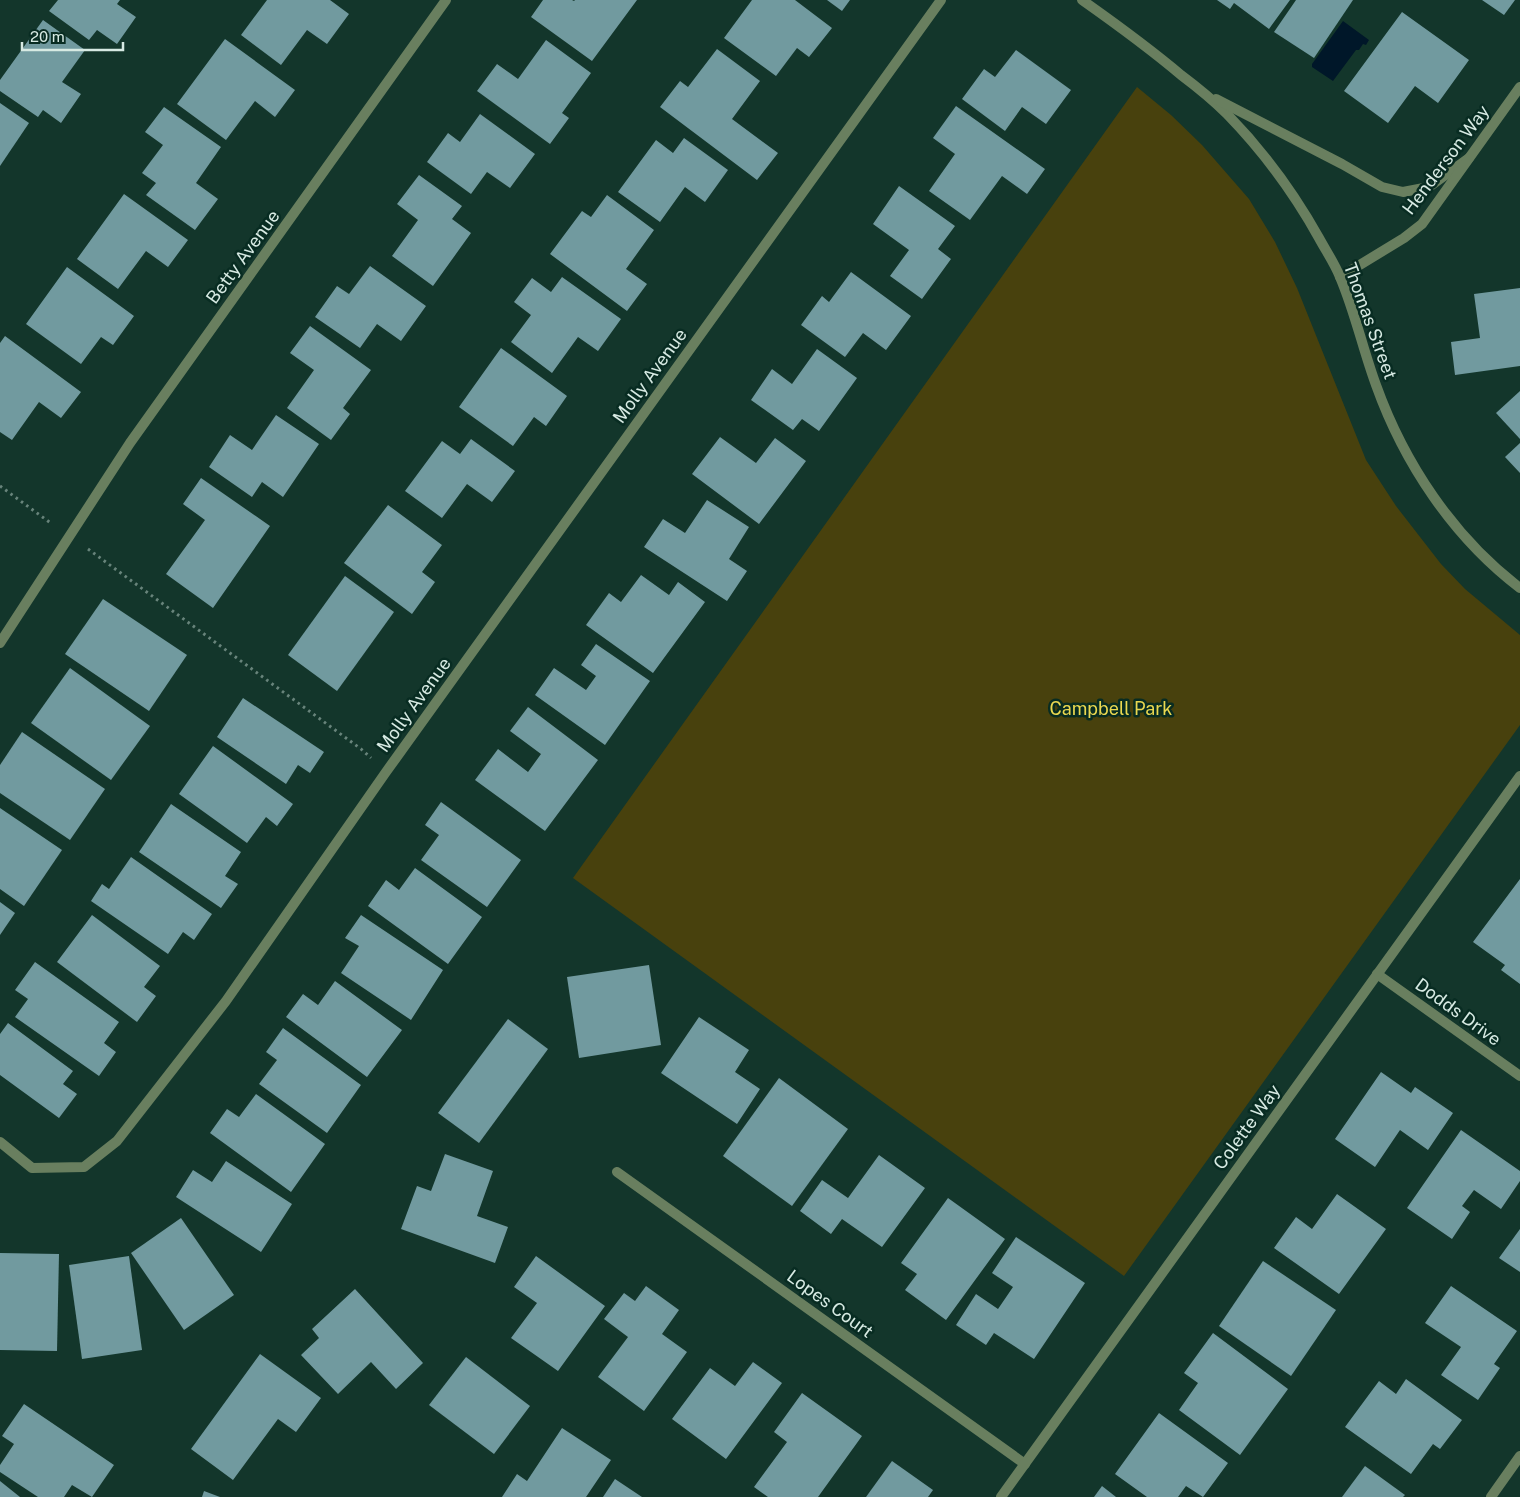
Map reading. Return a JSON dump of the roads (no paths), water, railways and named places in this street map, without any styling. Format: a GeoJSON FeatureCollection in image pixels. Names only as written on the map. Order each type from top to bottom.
{"type":"FeatureCollection","features":[{"type":"Feature","properties":{"kind":"street","name":"Betty Avenue"},"geometry":{"type":"LineString","coordinates":[[0,643],[130,443],[446,0]]}},
{"type":"Feature","properties":{"kind":"street","name":"Molly Avenue"},"geometry":{"type":"LineString","coordinates":[[0,1142],[32,1168],[84,1167],[117,1141],[226,1001],[386,772],[941,0]]}},
{"type":"Feature","properties":{"kind":"street","name":"Thomas Street"},"geometry":{"type":"LineString","coordinates":[[1082,0],[1144,44],[1226,113],[1277,173],[1306,216],[1340,277],[1376,386],[1397,434],[1421,477],[1448,518],[1481,556],[1520,588]]}},
{"type":"Feature","properties":{"kind":"street","name":"Henderson Way"},"geometry":{"type":"LineString","coordinates":[[1340,277],[1404,238],[1422,224],[1520,87]]}},
{"type":"Feature","properties":{"kind":"street"},"geometry":{"type":"LineString","coordinates":[[1202,92],[1342,164],[1382,188],[1403,192],[1429,187],[1470,158]]}},
{"type":"Feature","properties":{"kind":"street","name":"Colette Way"},"geometry":{"type":"LineString","coordinates":[[1001,1497],[1520,776]]}},
{"type":"Feature","properties":{"kind":"street","name":"Dodds Drive"},"geometry":{"type":"LineString","coordinates":[[1377,974],[1520,1076]]}},
{"type":"Feature","properties":{"kind":"street","name":"Lopes Court"},"geometry":{"type":"LineString","coordinates":[[617,1172],[1025,1464]]}},
{"type":"Feature","properties":{"kind":"street"},"geometry":{"type":"LineString","coordinates":[[1491,1497],[1520,1456]]}},
{"type":"Feature","properties":{"kind":"water"},"geometry":{"type":"Polygon","coordinates":[[[1343,21],[1369,40],[1366,45],[1363,44],[1359,50],[1356,50],[1333,81],[1312,67],[1312,64],[1343,21]]]}},
{"type":"Feature","properties":{"kind":"park label","name":"Campbell Park"},"geometry":{"type":"Point","coordinates":[1111,709]}}]}
